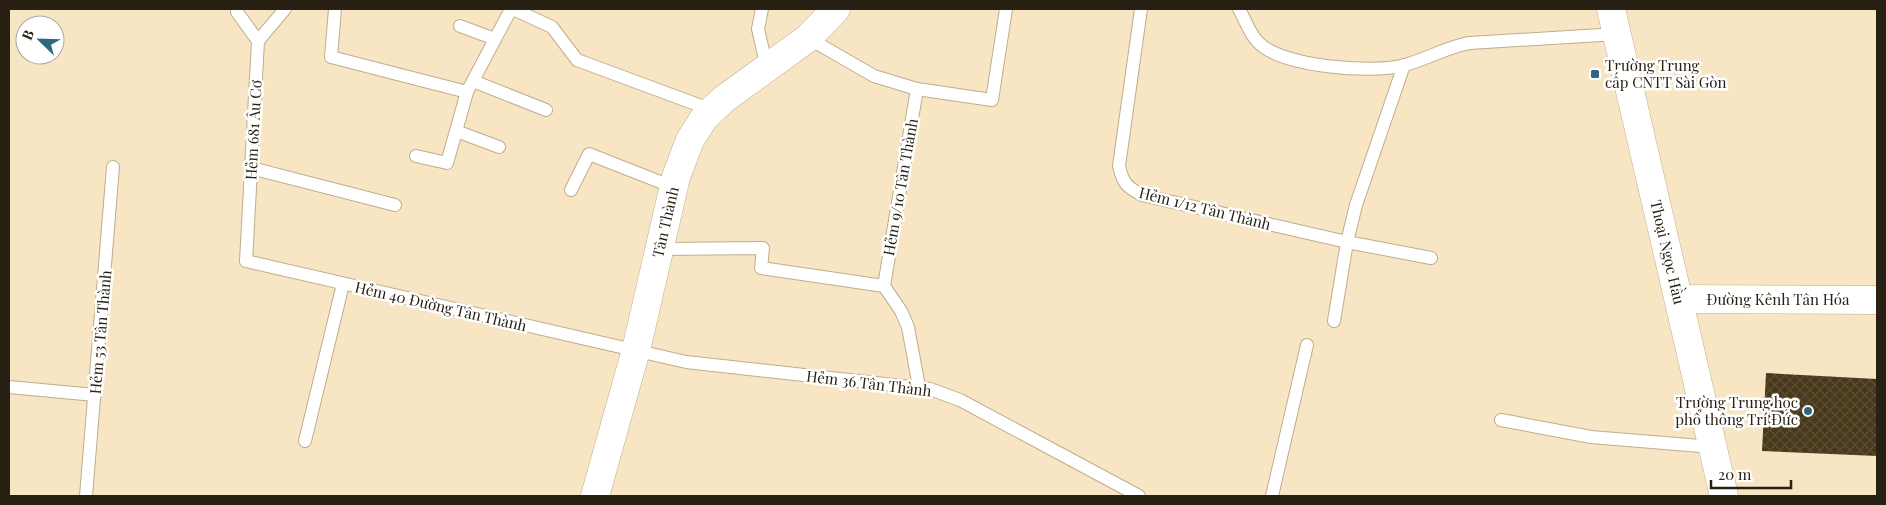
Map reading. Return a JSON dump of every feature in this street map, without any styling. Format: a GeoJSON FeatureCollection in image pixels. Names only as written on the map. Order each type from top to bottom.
{"type":"FeatureCollection","features":[{"type":"Feature","properties":{"kind":"street","name":"Tân Thành"},"geometry":{"type":"LineString","coordinates":[[595,496],[636,350],[673,187],[690,140],[712,110],[808,38],[836,9]]}},
{"type":"Feature","properties":{"kind":"street","name":"Thoại Ngọc Hầu"},"geometry":{"type":"LineString","coordinates":[[1614,21],[1724,496]]}},
{"type":"Feature","properties":{"kind":"street","name":"Đường Kênh Tân Hóa"},"geometry":{"type":"LineString","coordinates":[[1679,299],[1877,300]]}},
{"type":"Feature","properties":{"kind":"lane"},"geometry":{"type":"LineString","coordinates":[[237,9],[237,12],[258,41],[285,9]]}},
{"type":"Feature","properties":{"kind":"lane"},"geometry":{"type":"LineString","coordinates":[[334,9],[331,57],[470,86],[546,110]]}},
{"type":"Feature","properties":{"kind":"lane"},"geometry":{"type":"LineString","coordinates":[[416,156],[447,163],[470,86],[512,9],[552,27],[577,60],[712,110]]}},
{"type":"Feature","properties":{"kind":"lane"},"geometry":{"type":"LineString","coordinates":[[762,9],[758,29],[767,68]]}},
{"type":"Feature","properties":{"kind":"lane"},"geometry":{"type":"LineString","coordinates":[[808,38],[874,76],[917,89],[992,100],[1006,9]]}},
{"type":"Feature","properties":{"kind":"lane","name":"Hẻm 1/12 Tân Thành"},"geometry":{"type":"LineString","coordinates":[[1141,9],[1119,166],[1122,180],[1130,189],[1142,195],[1347,242],[1431,258]]}},
{"type":"Feature","properties":{"kind":"lane"},"geometry":{"type":"LineString","coordinates":[[1239,9],[1257,42],[1272,52],[1342,68],[1375,70],[1404,65],[1470,42],[1614,21]]}},
{"type":"Feature","properties":{"kind":"lane"},"geometry":{"type":"LineString","coordinates":[[460,26],[495,39]]}},
{"type":"Feature","properties":{"kind":"lane","name":"Hẻm 681 Âu Cơ"},"geometry":{"type":"LineString","coordinates":[[246,261],[258,41]]}},
{"type":"Feature","properties":{"kind":"lane"},"geometry":{"type":"LineString","coordinates":[[1334,321],[1347,242],[1356,205],[1404,65]]}},
{"type":"Feature","properties":{"kind":"lane","name":"Hẻm 9/10 Tân Thành"},"geometry":{"type":"LineString","coordinates":[[884,286],[917,89]]}},
{"type":"Feature","properties":{"kind":"lane"},"geometry":{"type":"LineString","coordinates":[[456,131],[499,147]]}},
{"type":"Feature","properties":{"kind":"lane"},"geometry":{"type":"LineString","coordinates":[[571,190],[589,154],[673,187]]}},
{"type":"Feature","properties":{"kind":"lane","name":"Hẻm 53 Tân Thành"},"geometry":{"type":"LineString","coordinates":[[86,496],[113,167]]}},
{"type":"Feature","properties":{"kind":"lane"},"geometry":{"type":"LineString","coordinates":[[251,168],[395,205]]}},
{"type":"Feature","properties":{"kind":"lane"},"geometry":{"type":"LineString","coordinates":[[659,248],[763,248],[761,268],[884,286],[901,311],[908,328],[919,387]]}},
{"type":"Feature","properties":{"kind":"lane","name":"Hẻm 40 Đường Tân Thành"},"geometry":{"type":"LineString","coordinates":[[246,261],[636,350]]}},
{"type":"Feature","properties":{"kind":"lane"},"geometry":{"type":"LineString","coordinates":[[305,441],[343,284]]}},
{"type":"Feature","properties":{"kind":"lane"},"geometry":{"type":"LineString","coordinates":[[1272,496],[1307,345]]}},
{"type":"Feature","properties":{"kind":"lane","name":"Hẻm 36 Tân Thành"},"geometry":{"type":"LineString","coordinates":[[636,350],[686,362],[919,387],[940,392],[960,400],[1138,496]]}},
{"type":"Feature","properties":{"kind":"lane"},"geometry":{"type":"LineString","coordinates":[[9,387],[95,395]]}},
{"type":"Feature","properties":{"kind":"lane"},"geometry":{"type":"LineString","coordinates":[[1501,420],[1591,437],[1713,447]]}},
{"type":"Feature","properties":{"kind":"building"},"geometry":{"type":"Polygon","coordinates":[[[1766,373],[1877,379],[1877,456],[1762,451],[1766,373]]]}},
{"type":"Feature","properties":{"kind":"place","name":"Trường Trung cấp CNTT Sài Gòn"},"geometry":{"type":"Point","coordinates":[1595,74]}},
{"type":"Feature","properties":{"kind":"place","name":"Trường Trung học phổ thông Trí Đức"},"geometry":{"type":"Point","coordinates":[1808,411]}}]}
